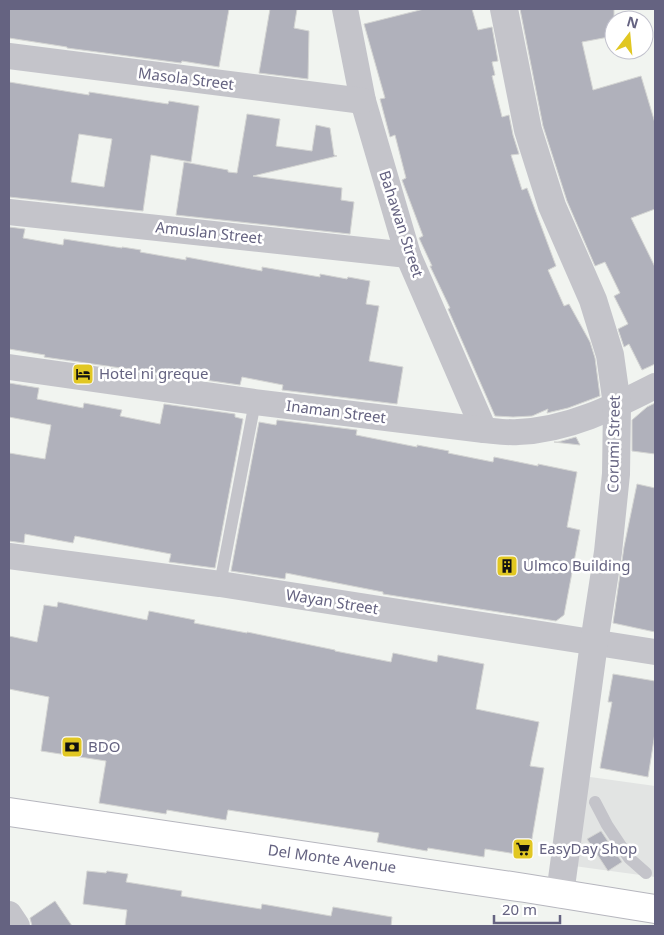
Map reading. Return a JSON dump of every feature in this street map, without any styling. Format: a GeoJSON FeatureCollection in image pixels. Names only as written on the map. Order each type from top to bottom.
{"type":"FeatureCollection","features":[{"type":"Feature","properties":{"kind":"main road","name":"Del Monte Avenue"},"geometry":{"type":"LineString","coordinates":[[9,812],[516,886],[655,909]]}},
{"type":"Feature","properties":{"kind":"street","name":"Bahawan Street"},"geometry":{"type":"LineString","coordinates":[[345,9],[363,102],[408,255],[484,430]]}},
{"type":"Feature","properties":{"kind":"street","name":"Corumi Street"},"geometry":{"type":"LineString","coordinates":[[504,9],[528,130],[552,206],[593,300],[610,355],[617,405],[616,474],[608,552],[560,894]]}},
{"type":"Feature","properties":{"kind":"street","name":"Masola Street"},"geometry":{"type":"LineString","coordinates":[[9,56],[363,102]]}},
{"type":"Feature","properties":{"kind":"street","name":"Amuslan Street"},"geometry":{"type":"LineString","coordinates":[[9,212],[408,255]]}},
{"type":"Feature","properties":{"kind":"street","name":"Inaman Street"},"geometry":{"type":"LineString","coordinates":[[9,367],[255,402],[484,430],[517,432],[542,430],[574,422],[617,405],[655,386]]}},
{"type":"Feature","properties":{"kind":"street","name":"Wayan Street"},"geometry":{"type":"LineString","coordinates":[[9,556],[220,584],[655,652]]}},
{"type":"Feature","properties":{"kind":"street"},"geometry":{"type":"LineString","coordinates":[[9,914],[17,926]]}},
{"type":"Feature","properties":{"kind":"lane"},"geometry":{"type":"LineString","coordinates":[[220,584],[255,402]]}},
{"type":"Feature","properties":{"kind":"lane"},"geometry":{"type":"LineString","coordinates":[[595,802],[629,858],[646,873]]}},
{"type":"Feature","properties":{"kind":"shaded area"},"geometry":{"type":"Polygon","coordinates":[[[583,776],[655,786],[655,877],[574,866],[583,776]]]}},
{"type":"Feature","properties":{"kind":"building"},"geometry":{"type":"Polygon","coordinates":[[[9,9],[229,9],[219,67],[67,48],[9,38],[9,9]]]}},
{"type":"Feature","properties":{"kind":"building"},"geometry":{"type":"Polygon","coordinates":[[[270,9],[297,9],[294,28],[309,31],[308,79],[259,73],[270,9]]]}},
{"type":"Feature","properties":{"kind":"building"},"geometry":{"type":"Polygon","coordinates":[[[424,9],[472,9],[478,30],[492,27],[498,61],[492,62],[495,75],[492,76],[502,117],[509,115],[519,154],[511,155],[522,190],[527,188],[556,266],[548,270],[564,306],[569,304],[590,342],[595,358],[600,396],[568,408],[547,413],[548,409],[532,416],[495,416],[419,238],[423,236],[402,180],[406,178],[395,135],[390,137],[380,99],[385,98],[364,24],[424,9]]]}},
{"type":"Feature","properties":{"kind":"building"},"geometry":{"type":"Polygon","coordinates":[[[520,9],[614,9],[604,10],[604,38],[582,42],[593,90],[641,76],[655,123],[655,209],[631,218],[655,267],[655,364],[642,370],[629,344],[624,347],[618,329],[628,324],[614,296],[620,293],[605,262],[595,266],[567,201],[543,126],[520,9]]]}},
{"type":"Feature","properties":{"kind":"building"},"geometry":{"type":"Polygon","coordinates":[[[9,82],[89,95],[89,92],[168,104],[169,101],[199,106],[191,162],[151,155],[143,211],[9,197],[9,82]],[[79,134],[71,182],[104,187],[112,139],[79,134]]]}},
{"type":"Feature","properties":{"kind":"building"},"geometry":{"type":"Polygon","coordinates":[[[247,114],[280,119],[276,146],[312,151],[316,125],[330,128],[334,155],[337,156],[253,176],[342,188],[341,200],[354,202],[350,234],[176,215],[184,162],[237,173],[247,114]]]}},
{"type":"Feature","properties":{"kind":"building"},"geometry":{"type":"Polygon","coordinates":[[[9,227],[25,229],[23,238],[63,245],[64,239],[141,250],[140,252],[186,260],[186,257],[262,271],[262,267],[320,277],[320,274],[370,281],[366,304],[379,306],[369,361],[403,367],[397,404],[282,390],[283,385],[242,377],[240,385],[44,357],[45,355],[9,349],[9,227]]]}},
{"type":"Feature","properties":{"kind":"building"},"geometry":{"type":"Polygon","coordinates":[[[9,383],[39,388],[37,399],[83,408],[84,403],[122,410],[120,416],[160,424],[164,404],[235,414],[235,417],[243,419],[215,568],[169,562],[171,554],[75,536],[73,543],[25,534],[24,543],[9,541],[9,453],[45,459],[51,425],[9,417],[9,383]]]}},
{"type":"Feature","properties":{"kind":"building"},"geometry":{"type":"Polygon","coordinates":[[[655,403],[655,454],[632,451],[632,420],[647,407],[655,403]]]}},
{"type":"Feature","properties":{"kind":"building"},"geometry":{"type":"Polygon","coordinates":[[[277,420],[357,430],[356,435],[449,451],[448,453],[493,462],[494,457],[577,472],[567,527],[580,530],[564,615],[556,621],[383,594],[383,592],[286,573],[285,579],[231,571],[259,422],[276,425],[277,420]]]}},
{"type":"Feature","properties":{"kind":"building"},"geometry":{"type":"Polygon","coordinates":[[[576,437],[580,445],[554,442],[558,442],[576,437]]]}},
{"type":"Feature","properties":{"kind":"building"},"geometry":{"type":"Polygon","coordinates":[[[637,484],[655,488],[655,632],[613,623],[624,547],[637,484]]]}},
{"type":"Feature","properties":{"kind":"building"},"geometry":{"type":"Polygon","coordinates":[[[58,602],[147,620],[149,611],[195,620],[194,623],[391,662],[393,653],[437,662],[438,655],[484,664],[476,709],[539,722],[530,766],[544,768],[529,856],[485,849],[484,857],[428,848],[427,851],[377,842],[379,833],[228,810],[226,820],[167,810],[166,814],[99,803],[106,761],[41,751],[49,697],[9,689],[9,636],[37,642],[44,605],[57,607],[58,602]]]}},
{"type":"Feature","properties":{"kind":"building"},"geometry":{"type":"Polygon","coordinates":[[[613,674],[655,681],[655,733],[648,777],[600,768],[612,702],[608,702],[613,674]]]}},
{"type":"Feature","properties":{"kind":"building"},"geometry":{"type":"Polygon","coordinates":[[[601,831],[622,862],[608,871],[587,839],[601,831]]]}},
{"type":"Feature","properties":{"kind":"building"},"geometry":{"type":"Polygon","coordinates":[[[87,871],[128,874],[126,882],[182,891],[181,896],[261,909],[262,904],[331,916],[333,907],[392,917],[391,926],[125,926],[127,910],[83,904],[87,871]]]}},
{"type":"Feature","properties":{"kind":"building"},"geometry":{"type":"Polygon","coordinates":[[[55,901],[72,926],[32,926],[30,918],[55,901]]]}},
{"type":"Feature","properties":{"kind":"place","name":"Hotel ni greque"},"geometry":{"type":"Point","coordinates":[83,374]}},
{"type":"Feature","properties":{"kind":"place","name":"Ulmco Building"},"geometry":{"type":"Point","coordinates":[507,566]}},
{"type":"Feature","properties":{"kind":"place","name":"BDO"},"geometry":{"type":"Point","coordinates":[72,747]}},
{"type":"Feature","properties":{"kind":"place","name":"EasyDay Shop"},"geometry":{"type":"Point","coordinates":[523,849]}}]}
